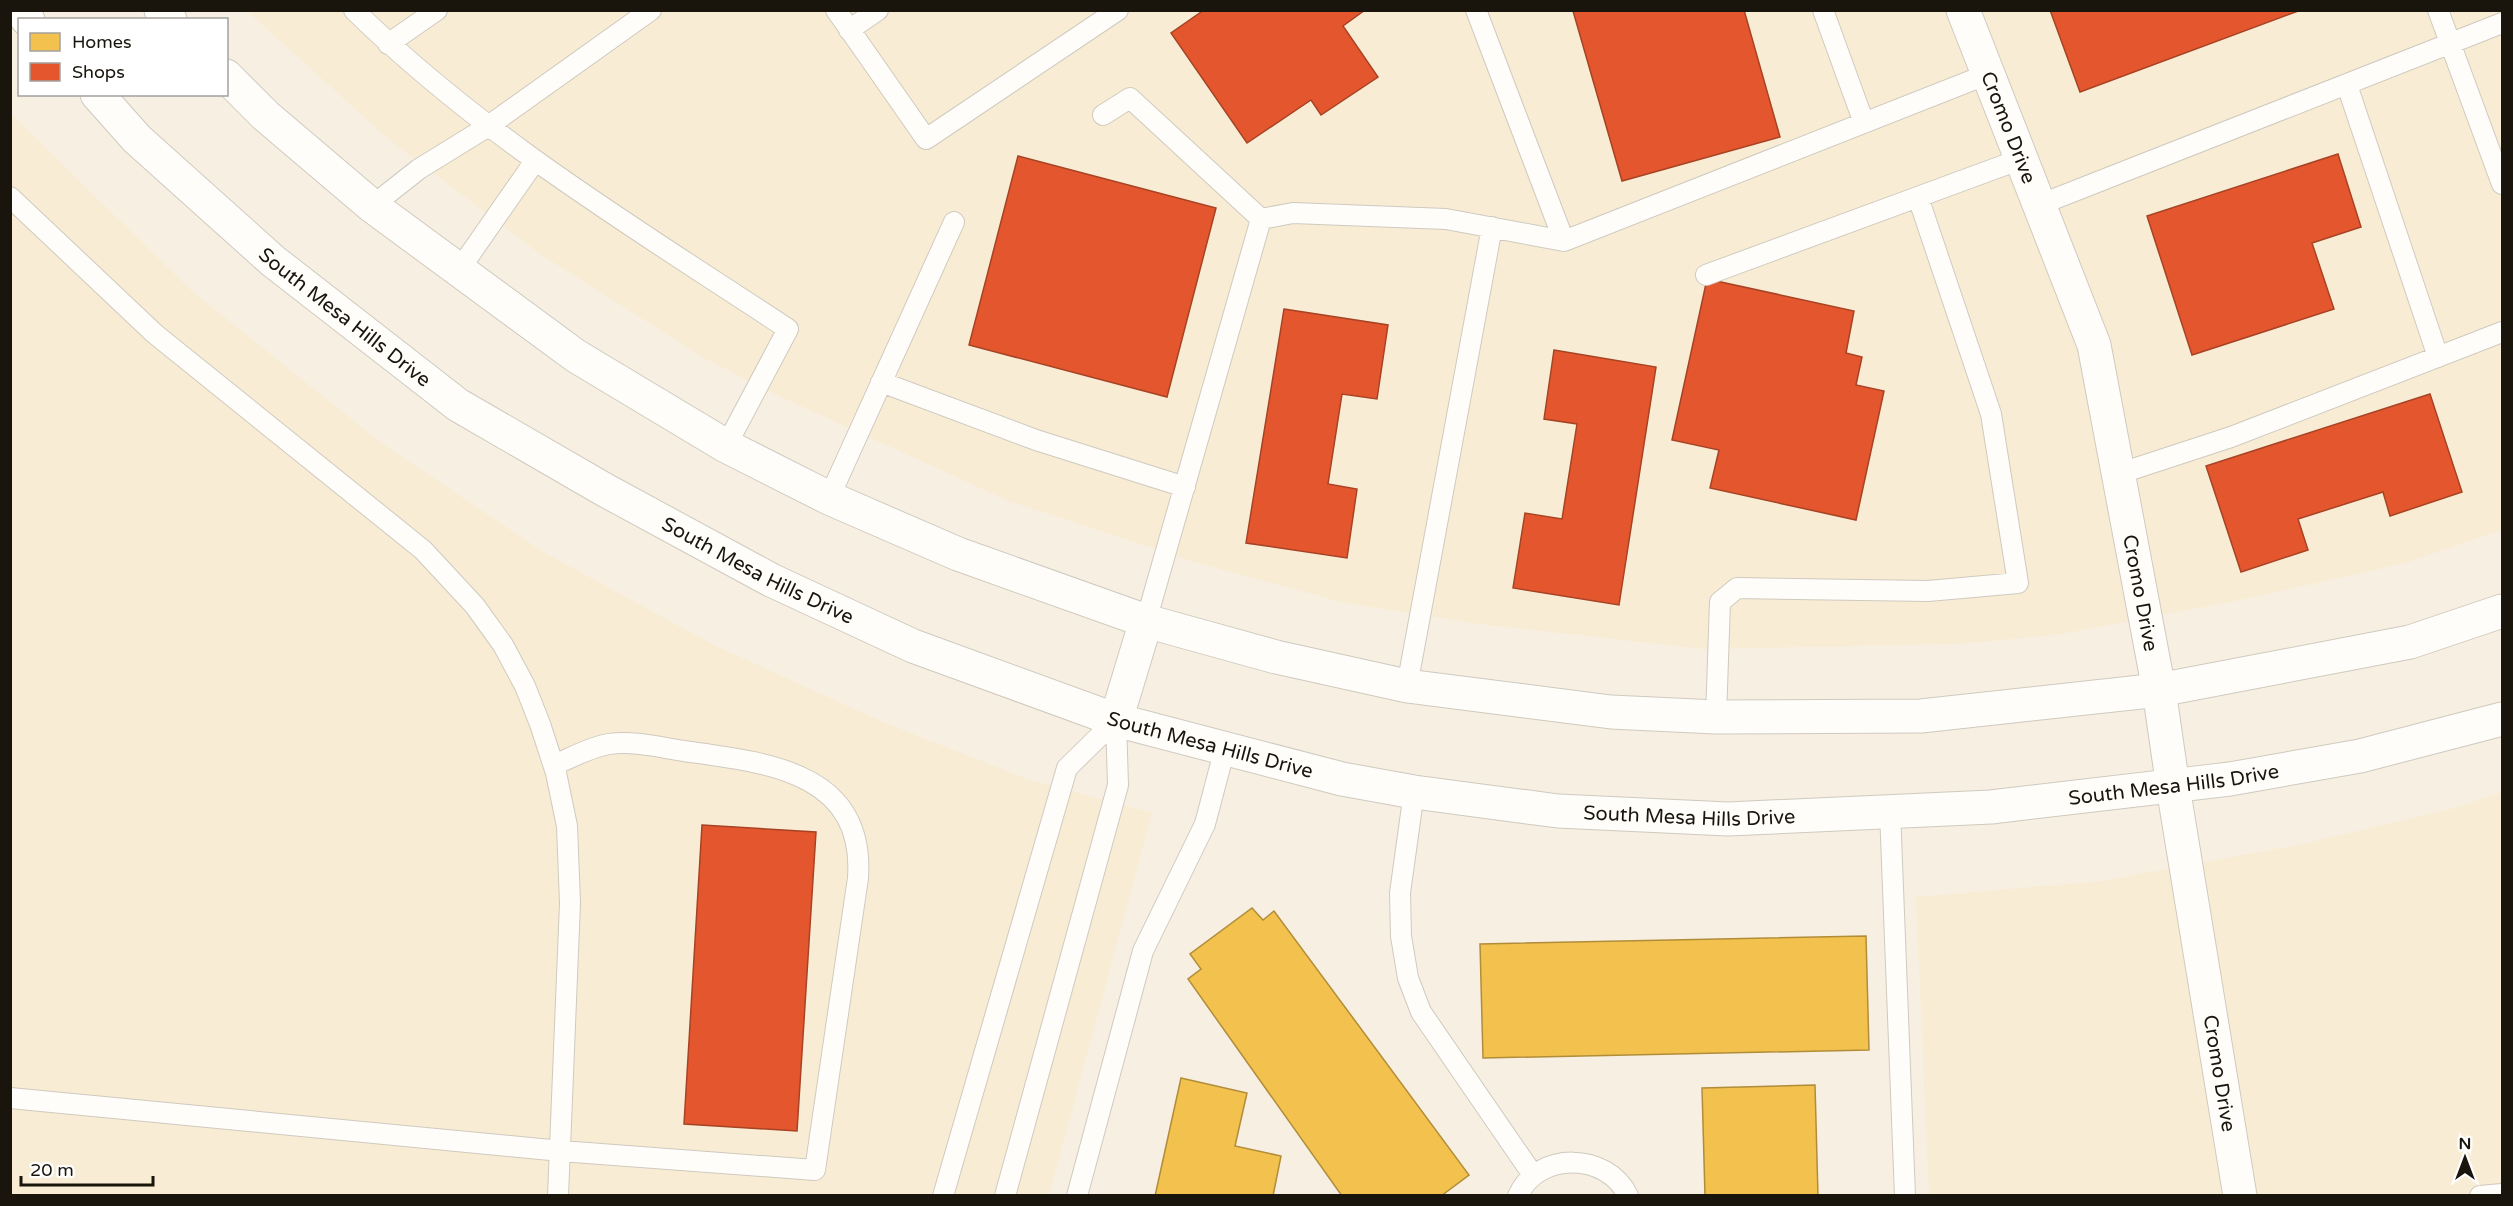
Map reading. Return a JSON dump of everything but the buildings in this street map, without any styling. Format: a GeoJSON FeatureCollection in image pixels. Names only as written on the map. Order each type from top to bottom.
{"type":"FeatureCollection","features":[{"type":"Feature","properties":{"kind":"street","name":"Cromo Drive"},"geometry":{"type":"LineString","coordinates":[[1963,10],[2094,345],[2160,690],[2173,787],[2240,1196]]}},
{"type":"Feature","properties":{"kind":"street"},"geometry":{"type":"LineString","coordinates":[[228,78],[266,116],[372,206],[576,356],[726,446],[829,498],[958,554],[1146,621],[1276,657],[1407,686],[1611,712],[1716,717],[1921,716],[2160,690],[2410,642],[2502,611]]}},
{"type":"Feature","properties":{"kind":"street","name":"South Mesa Hills Drive"},"geometry":{"type":"LineString","coordinates":[[99,96],[137,139],[273,261],[458,405],[605,490],[771,580],[913,646],[1116,720],[1341,779],[1414,792],[1558,811],[1728,819],[1991,807],[2173,787],[2360,756],[2502,719]]}},
{"type":"Feature","properties":{"kind":"street"},"geometry":{"type":"LineString","coordinates":[[1116,720],[1146,621]]}},
{"type":"Feature","properties":{"kind":"lane"},"geometry":{"type":"LineString","coordinates":[[354,10],[388,44],[487,127],[788,329],[726,446]]}},
{"type":"Feature","properties":{"kind":"lane"},"geometry":{"type":"LineString","coordinates":[[388,44],[437,10]]}},
{"type":"Feature","properties":{"kind":"lane"},"geometry":{"type":"LineString","coordinates":[[372,206],[419,169],[487,127],[651,10]]}},
{"type":"Feature","properties":{"kind":"lane"},"geometry":{"type":"LineString","coordinates":[[836,10],[926,140],[1118,10]]}},
{"type":"Feature","properties":{"kind":"lane"},"geometry":{"type":"LineString","coordinates":[[849,30],[878,10]]}},
{"type":"Feature","properties":{"kind":"lane"},"geometry":{"type":"LineString","coordinates":[[1476,10],[1564,241]]}},
{"type":"Feature","properties":{"kind":"lane"},"geometry":{"type":"LineString","coordinates":[[1822,10],[1864,123]]}},
{"type":"Feature","properties":{"kind":"lane"},"geometry":{"type":"LineString","coordinates":[[2438,10],[2502,184]]}},
{"type":"Feature","properties":{"kind":"lane"},"geometry":{"type":"LineString","coordinates":[[2039,205],[2502,23]]}},
{"type":"Feature","properties":{"kind":"lane"},"geometry":{"type":"LineString","coordinates":[[1261,219],[1293,213],[1446,219],[1564,241],[1988,74]]}},
{"type":"Feature","properties":{"kind":"lane"},"geometry":{"type":"LineString","coordinates":[[2347,85],[2438,357]]}},
{"type":"Feature","properties":{"kind":"lane"},"geometry":{"type":"LineString","coordinates":[[1103,115],[1130,98],[1261,219]]}},
{"type":"Feature","properties":{"kind":"lane"},"geometry":{"type":"LineString","coordinates":[[1706,275],[2021,159]]}},
{"type":"Feature","properties":{"kind":"lane"},"geometry":{"type":"LineString","coordinates":[[459,270],[535,161]]}},
{"type":"Feature","properties":{"kind":"lane"},"geometry":{"type":"LineString","coordinates":[[10,197],[154,334],[393,525],[450,577],[475,606],[514,665],[525,686],[554,765],[567,826],[570,903],[558,1196]]}},
{"type":"Feature","properties":{"kind":"lane"},"geometry":{"type":"LineString","coordinates":[[1716,717],[1720,602],[1737,588],[1928,591],[2018,583],[1991,414],[1918,197]]}},
{"type":"Feature","properties":{"kind":"lane"},"geometry":{"type":"LineString","coordinates":[[1146,621],[1261,219]]}},
{"type":"Feature","properties":{"kind":"lane"},"geometry":{"type":"LineString","coordinates":[[829,498],[954,222]]}},
{"type":"Feature","properties":{"kind":"lane"},"geometry":{"type":"LineString","coordinates":[[1407,686],[1492,227]]}},
{"type":"Feature","properties":{"kind":"lane"},"geometry":{"type":"LineString","coordinates":[[2118,474],[2231,437],[2502,332]]}},
{"type":"Feature","properties":{"kind":"lane"},"geometry":{"type":"LineString","coordinates":[[881,382],[1036,441],[1185,487]]}},
{"type":"Feature","properties":{"kind":"lane"},"geometry":{"type":"LineString","coordinates":[[943,1196],[1067,768],[1116,720]]}},
{"type":"Feature","properties":{"kind":"lane"},"geometry":{"type":"LineString","coordinates":[[1005,1196],[1118,785],[1116,720]]}},
{"type":"Feature","properties":{"kind":"lane"},"geometry":{"type":"LineString","coordinates":[[10,1098],[561,1151],[815,1170],[859,860],[852,826],[836,799],[803,777],[752,760],[625,744],[597,747],[554,765]]}},
{"type":"Feature","properties":{"kind":"lane"},"geometry":{"type":"LineString","coordinates":[[1077,1196],[1143,951],[1204,824],[1225,748]]}},
{"type":"Feature","properties":{"kind":"lane"},"geometry":{"type":"LineString","coordinates":[[1414,792],[1400,893],[1401,936],[1408,978],[1421,1012],[1533,1175]]}},
{"type":"Feature","properties":{"kind":"lane"},"geometry":{"type":"LineString","coordinates":[[1890,811],[1905,1196]]}},
{"type":"Feature","properties":{"kind":"lane"},"geometry":{"type":"LineString","coordinates":[[1518,1196],[1533,1175],[1552,1165],[1574,1161],[1595,1165],[1613,1176],[1628,1196]]}},
{"type":"Feature","properties":{"kind":"lane"},"geometry":{"type":"LineString","coordinates":[[2480,1196],[2502,1194]]}},
{"type":"Feature","properties":{"kind":"shaded area"},"geometry":{"type":"Polygon","coordinates":[[[247,11],[2502,11],[2502,530],[2405,563],[2240,600],[2056,635],[1959,644],[1703,649],[1487,625],[1345,603],[1198,563],[1009,501],[781,397],[704,358],[540,254],[387,138],[247,11]]]}},
{"type":"Feature","properties":{"kind":"shaded area"},"geometry":{"type":"Polygon","coordinates":[[[10,113],[192,291],[380,442],[545,553],[716,646],[883,722],[1027,779],[1152,813],[1049,1195],[11,1195],[10,113]]]}},
{"type":"Feature","properties":{"kind":"shaded area"},"geometry":{"type":"Polygon","coordinates":[[[2502,792],[2502,1195],[1929,1195],[1916,897],[2102,881],[2298,845],[2451,809],[2502,792]]]}}]}
